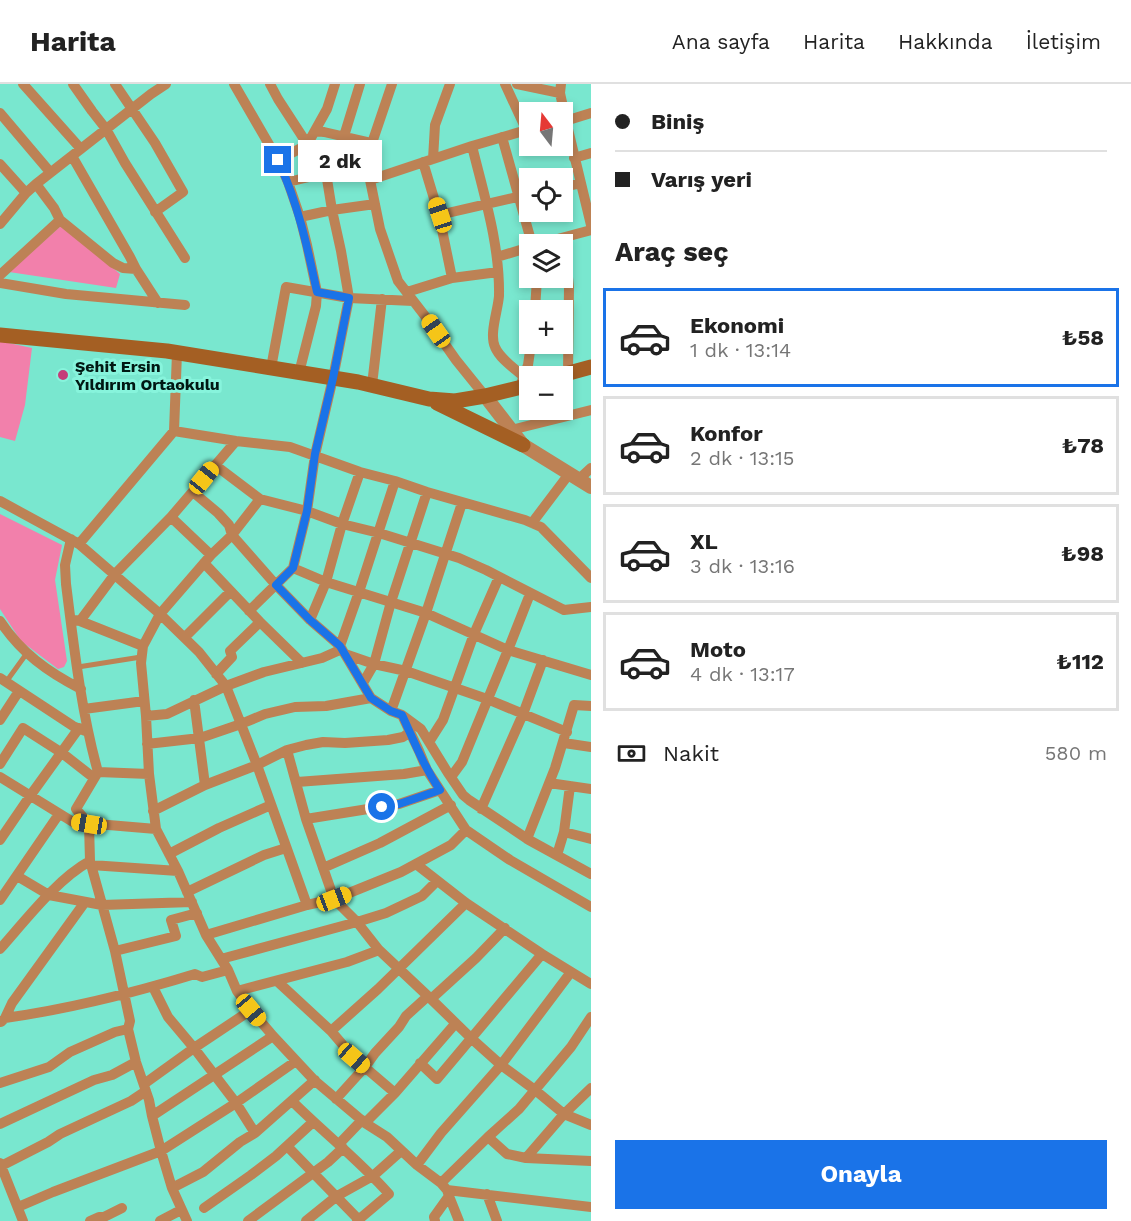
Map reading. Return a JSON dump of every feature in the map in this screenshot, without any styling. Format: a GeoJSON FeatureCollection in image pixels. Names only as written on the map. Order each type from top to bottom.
{"type":"FeatureCollection","features":[{"type":"Feature","properties":{"kind":"main road"},"geometry":{"type":"LineString","coordinates":[[2,333],[177,353],[333,378],[429,399],[455,401],[485,396],[519,385]]}},
{"type":"Feature","properties":{"kind":"main road"},"geometry":{"type":"LineString","coordinates":[[573,372],[591,367]]}},
{"type":"Feature","properties":{"kind":"main road"},"geometry":{"type":"LineString","coordinates":[[429,399],[523,445]]}},
{"type":"Feature","properties":{"kind":"street"},"geometry":{"type":"LineString","coordinates":[[23,84],[77,152],[136,269],[158,303]]}},
{"type":"Feature","properties":{"kind":"street"},"geometry":{"type":"LineString","coordinates":[[73,84],[106,129],[185,258]]}},
{"type":"Feature","properties":{"kind":"street"},"geometry":{"type":"LineString","coordinates":[[115,84],[133,109],[183,192],[155,212]]}},
{"type":"Feature","properties":{"kind":"street"},"geometry":{"type":"LineString","coordinates":[[0,223],[36,184],[133,109],[149,89],[166,84]]}},
{"type":"Feature","properties":{"kind":"street"},"geometry":{"type":"LineString","coordinates":[[234,84],[278,160],[288,182],[300,217],[317,292],[316,306],[299,373]]}},
{"type":"Feature","properties":{"kind":"street"},"geometry":{"type":"LineString","coordinates":[[270,84],[307,145],[329,173]]}},
{"type":"Feature","properties":{"kind":"street"},"geometry":{"type":"LineString","coordinates":[[278,160],[307,145],[327,109],[335,84]]}},
{"type":"Feature","properties":{"kind":"street"},"geometry":{"type":"LineString","coordinates":[[249,611],[293,568],[307,511],[315,454],[349,298],[332,210],[329,173],[344,137],[360,84]]}},
{"type":"Feature","properties":{"kind":"street"},"geometry":{"type":"LineString","coordinates":[[392,84],[372,143],[370,176],[380,229],[398,281],[523,445],[591,487]]}},
{"type":"Feature","properties":{"kind":"street"},"geometry":{"type":"LineString","coordinates":[[450,84],[435,125],[428,160],[452,278]]}},
{"type":"Feature","properties":{"kind":"street"},"geometry":{"type":"LineString","coordinates":[[505,84],[519,112]]}},
{"type":"Feature","properties":{"kind":"street"},"geometry":{"type":"LineString","coordinates":[[517,84],[560,89]]}},
{"type":"Feature","properties":{"kind":"street"},"geometry":{"type":"LineString","coordinates":[[0,113],[50,172]]}},
{"type":"Feature","properties":{"kind":"street"},"geometry":{"type":"LineString","coordinates":[[573,119],[591,114]]}},
{"type":"Feature","properties":{"kind":"street"},"geometry":{"type":"LineString","coordinates":[[315,131],[372,143]]}},
{"type":"Feature","properties":{"kind":"street"},"geometry":{"type":"LineString","coordinates":[[288,182],[329,173],[370,176],[519,132]]}},
{"type":"Feature","properties":{"kind":"street"},"geometry":{"type":"LineString","coordinates":[[502,137],[528,234]]}},
{"type":"Feature","properties":{"kind":"street"},"geometry":{"type":"LineString","coordinates":[[472,146],[497,257],[499,300],[493,334],[495,348],[519,377]]}},
{"type":"Feature","properties":{"kind":"street"},"geometry":{"type":"LineString","coordinates":[[574,158],[591,153]]}},
{"type":"Feature","properties":{"kind":"street"},"geometry":{"type":"LineString","coordinates":[[573,154],[585,188],[591,225]]}},
{"type":"Feature","properties":{"kind":"street"},"geometry":{"type":"LineString","coordinates":[[0,164],[26,193]]}},
{"type":"Feature","properties":{"kind":"street"},"geometry":{"type":"LineString","coordinates":[[36,184],[60,220],[113,263],[123,268],[136,269]]}},
{"type":"Feature","properties":{"kind":"street"},"geometry":{"type":"LineString","coordinates":[[440,215],[518,196]]}},
{"type":"Feature","properties":{"kind":"street"},"geometry":{"type":"LineString","coordinates":[[300,217],[375,204]]}},
{"type":"Feature","properties":{"kind":"street"},"geometry":{"type":"LineString","coordinates":[[0,275],[60,220]]}},
{"type":"Feature","properties":{"kind":"street"},"geometry":{"type":"LineString","coordinates":[[573,235],[591,230]]}},
{"type":"Feature","properties":{"kind":"street"},"geometry":{"type":"LineString","coordinates":[[497,257],[519,250]]}},
{"type":"Feature","properties":{"kind":"street"},"geometry":{"type":"LineString","coordinates":[[271,368],[286,286],[349,298],[382,299],[410,296],[452,278],[498,272]]}},
{"type":"Feature","properties":{"kind":"street"},"geometry":{"type":"LineString","coordinates":[[0,283],[66,294],[185,305]]}},
{"type":"Feature","properties":{"kind":"street"},"geometry":{"type":"LineString","coordinates":[[564,366],[569,288]]}},
{"type":"Feature","properties":{"kind":"street"},"geometry":{"type":"LineString","coordinates":[[372,386],[382,299]]}},
{"type":"Feature","properties":{"kind":"street"},"geometry":{"type":"LineString","coordinates":[[177,353],[174,431],[75,541],[65,565],[75,620],[84,730],[96,775],[76,809],[89,824],[90,863],[115,951],[136,1062],[149,1100],[172,1188],[187,1221]]}},
{"type":"Feature","properties":{"kind":"street"},"geometry":{"type":"LineString","coordinates":[[511,430],[591,410]]}},
{"type":"Feature","properties":{"kind":"street"},"geometry":{"type":"LineString","coordinates":[[174,431],[290,447],[315,454],[360,472],[396,481],[541,527],[591,578]]}},
{"type":"Feature","properties":{"kind":"street"},"geometry":{"type":"LineString","coordinates":[[75,620],[115,574],[171,517],[236,441]]}},
{"type":"Feature","properties":{"kind":"street"},"geometry":{"type":"LineString","coordinates":[[215,465],[260,499],[307,511],[342,524],[459,558],[564,610],[591,607]]}},
{"type":"Feature","properties":{"kind":"street"},"geometry":{"type":"LineString","coordinates":[[532,524],[573,477],[591,468]]}},
{"type":"Feature","properties":{"kind":"street"},"geometry":{"type":"LineString","coordinates":[[310,620],[326,582],[342,524],[360,472]]}},
{"type":"Feature","properties":{"kind":"street"},"geometry":{"type":"LineString","coordinates":[[342,650],[396,481]]}},
{"type":"Feature","properties":{"kind":"street"},"geometry":{"type":"LineString","coordinates":[[193,492],[218,513],[229,525],[232,536],[276,585],[342,650],[371,698],[421,729],[463,795],[527,838],[591,874]]}},
{"type":"Feature","properties":{"kind":"street"},"geometry":{"type":"LineString","coordinates":[[363,683],[374,664],[391,602],[427,492]]}},
{"type":"Feature","properties":{"kind":"street"},"geometry":{"type":"LineString","coordinates":[[260,499],[232,536],[207,559],[160,614],[142,651],[149,774],[156,829],[178,870],[206,935],[228,970],[237,992],[273,1036],[315,1080],[336,1099],[387,1137],[446,1190],[459,1221]]}},
{"type":"Feature","properties":{"kind":"street"},"geometry":{"type":"LineString","coordinates":[[0,501],[75,541],[115,574],[200,652],[226,686],[307,905]]}},
{"type":"Feature","properties":{"kind":"street"},"geometry":{"type":"LineString","coordinates":[[462,503],[406,671],[396,713],[410,732],[427,770],[464,826],[510,860],[591,907]]}},
{"type":"Feature","properties":{"kind":"street"},"geometry":{"type":"LineString","coordinates":[[171,517],[207,559],[230,592],[302,663]]}},
{"type":"Feature","properties":{"kind":"street"},"geometry":{"type":"LineString","coordinates":[[293,568],[326,582],[426,613],[508,650],[591,675]]}},
{"type":"Feature","properties":{"kind":"street"},"geometry":{"type":"LineString","coordinates":[[429,742],[443,720],[474,634],[499,577]]}},
{"type":"Feature","properties":{"kind":"street"},"geometry":{"type":"LineString","coordinates":[[184,638],[230,592]]}},
{"type":"Feature","properties":{"kind":"street"},"geometry":{"type":"LineString","coordinates":[[451,777],[462,762],[530,594]]}},
{"type":"Feature","properties":{"kind":"street"},"geometry":{"type":"LineString","coordinates":[[75,620],[142,651]]}},
{"type":"Feature","properties":{"kind":"street"},"geometry":{"type":"LineString","coordinates":[[0,621],[10,637],[27,653],[56,676],[81,689]]}},
{"type":"Feature","properties":{"kind":"street"},"geometry":{"type":"LineString","coordinates":[[216,674],[232,657],[230,651],[260,622]]}},
{"type":"Feature","properties":{"kind":"street"},"geometry":{"type":"LineString","coordinates":[[146,716],[167,714],[226,686],[264,672],[322,658],[342,650],[374,664],[406,671],[488,699],[523,714],[565,737],[591,747]]}},
{"type":"Feature","properties":{"kind":"street"},"geometry":{"type":"LineString","coordinates":[[206,935],[334,899],[401,872],[451,845],[478,807],[523,714],[543,660]]}},
{"type":"Feature","properties":{"kind":"street"},"geometry":{"type":"LineString","coordinates":[[3,680],[84,730]]}},
{"type":"Feature","properties":{"kind":"street"},"geometry":{"type":"LineString","coordinates":[[0,720],[19,691]]}},
{"type":"Feature","properties":{"kind":"street"},"geometry":{"type":"LineString","coordinates":[[147,744],[200,738],[265,714],[296,706],[326,706],[371,698]]}},
{"type":"Feature","properties":{"kind":"street"},"geometry":{"type":"LineString","coordinates":[[194,700],[205,785]]}},
{"type":"Feature","properties":{"kind":"street"},"geometry":{"type":"LineString","coordinates":[[84,709],[144,701]]}},
{"type":"Feature","properties":{"kind":"street"},"geometry":{"type":"LineString","coordinates":[[527,838],[549,783],[574,705],[591,706]]}},
{"type":"Feature","properties":{"kind":"street"},"geometry":{"type":"LineString","coordinates":[[0,764],[23,728],[96,775],[149,774]]}},
{"type":"Feature","properties":{"kind":"street"},"geometry":{"type":"LineString","coordinates":[[0,840],[62,753],[84,730]]}},
{"type":"Feature","properties":{"kind":"street"},"geometry":{"type":"LineString","coordinates":[[153,811],[205,785],[257,765],[286,750],[323,742],[388,740],[410,732]]}},
{"type":"Feature","properties":{"kind":"street"},"geometry":{"type":"LineString","coordinates":[[286,750],[306,819],[334,899],[357,922],[379,950],[471,1039],[564,1114],[591,1125]]}},
{"type":"Feature","properties":{"kind":"street"},"geometry":{"type":"LineString","coordinates":[[297,782],[404,774],[427,770]]}},
{"type":"Feature","properties":{"kind":"street"},"geometry":{"type":"LineString","coordinates":[[0,777],[74,822],[156,829]]}},
{"type":"Feature","properties":{"kind":"street"},"geometry":{"type":"LineString","coordinates":[[549,783],[591,789]]}},
{"type":"Feature","properties":{"kind":"street"},"geometry":{"type":"LineString","coordinates":[[557,855],[564,832],[570,786]]}},
{"type":"Feature","properties":{"kind":"street"},"geometry":{"type":"LineString","coordinates":[[306,819],[399,804],[440,790]]}},
{"type":"Feature","properties":{"kind":"street"},"geometry":{"type":"LineString","coordinates":[[169,854],[271,804]]}},
{"type":"Feature","properties":{"kind":"street"},"geometry":{"type":"LineString","coordinates":[[323,868],[380,843],[451,805]]}},
{"type":"Feature","properties":{"kind":"street"},"geometry":{"type":"LineString","coordinates":[[0,900],[59,814]]}},
{"type":"Feature","properties":{"kind":"street"},"geometry":{"type":"LineString","coordinates":[[564,832],[591,839]]}},
{"type":"Feature","properties":{"kind":"street"},"geometry":{"type":"LineString","coordinates":[[187,892],[264,855],[286,848]]}},
{"type":"Feature","properties":{"kind":"street"},"geometry":{"type":"LineString","coordinates":[[0,949],[49,895],[80,866],[90,863],[178,870]]}},
{"type":"Feature","properties":{"kind":"street"},"geometry":{"type":"LineString","coordinates":[[416,864],[466,903],[591,984]]}},
{"type":"Feature","properties":{"kind":"street"},"geometry":{"type":"LineString","coordinates":[[16,876],[49,895],[85,902],[102,904],[192,902]]}},
{"type":"Feature","properties":{"kind":"street"},"geometry":{"type":"LineString","coordinates":[[221,959],[386,913],[422,896],[437,881]]}},
{"type":"Feature","properties":{"kind":"street"},"geometry":{"type":"LineString","coordinates":[[3,1020],[12,1003],[85,902]]}},
{"type":"Feature","properties":{"kind":"street"},"geometry":{"type":"LineString","coordinates":[[331,1031],[466,903]]}},
{"type":"Feature","properties":{"kind":"street"},"geometry":{"type":"LineString","coordinates":[[115,951],[176,936],[171,920],[196,913]]}},
{"type":"Feature","properties":{"kind":"street"},"geometry":{"type":"LineString","coordinates":[[336,1099],[406,1016],[476,958],[505,928]]}},
{"type":"Feature","properties":{"kind":"street"},"geometry":{"type":"LineString","coordinates":[[237,992],[347,962],[379,950]]}},
{"type":"Feature","properties":{"kind":"street"},"geometry":{"type":"LineString","coordinates":[[420,1063],[437,1079],[543,954]]}},
{"type":"Feature","properties":{"kind":"street"},"geometry":{"type":"LineString","coordinates":[[3,1020],[124,994],[195,975],[202,977],[228,970]]}},
{"type":"Feature","properties":{"kind":"street"},"geometry":{"type":"LineString","coordinates":[[417,1165],[441,1133],[501,1065],[571,972]]}},
{"type":"Feature","properties":{"kind":"street"},"geometry":{"type":"LineString","coordinates":[[277,981],[331,1031],[354,1058],[395,1093]]}},
{"type":"Feature","properties":{"kind":"street"},"geometry":{"type":"LineString","coordinates":[[153,987],[168,1017],[215,1075],[255,1133]]}},
{"type":"Feature","properties":{"kind":"street"},"geometry":{"type":"LineString","coordinates":[[23,1221],[1,1164],[131,1101],[194,1048],[251,1010]]}},
{"type":"Feature","properties":{"kind":"street"},"geometry":{"type":"LineString","coordinates":[[435,1221],[434,1217],[446,1190],[488,1137],[519,1109],[535,1090],[571,1047],[591,1017]]}},
{"type":"Feature","properties":{"kind":"street"},"geometry":{"type":"LineString","coordinates":[[248,1221],[328,1162],[364,1121],[395,1093],[455,1024]]}},
{"type":"Feature","properties":{"kind":"street"},"geometry":{"type":"LineString","coordinates":[[0,1083],[49,1067],[70,1052],[128,1029]]}},
{"type":"Feature","properties":{"kind":"street"},"geometry":{"type":"LineString","coordinates":[[152,1116],[273,1036]]}},
{"type":"Feature","properties":{"kind":"street"},"geometry":{"type":"LineString","coordinates":[[18,1207],[161,1151],[296,1061]]}},
{"type":"Feature","properties":{"kind":"street"},"geometry":{"type":"LineString","coordinates":[[0,1124],[136,1062]]}},
{"type":"Feature","properties":{"kind":"street"},"geometry":{"type":"LineString","coordinates":[[172,1188],[203,1172],[240,1142],[255,1133],[315,1080]]}},
{"type":"Feature","properties":{"kind":"street"},"geometry":{"type":"LineString","coordinates":[[526,1158],[564,1114],[591,1088]]}},
{"type":"Feature","properties":{"kind":"street"},"geometry":{"type":"LineString","coordinates":[[287,1146],[358,1220],[388,1194],[373,1176],[292,1101]]}},
{"type":"Feature","properties":{"kind":"street"},"geometry":{"type":"LineString","coordinates":[[204,1208],[276,1156],[313,1122]]}},
{"type":"Feature","properties":{"kind":"street"},"geometry":{"type":"LineString","coordinates":[[488,1137],[507,1154],[526,1158],[591,1161]]}},
{"type":"Feature","properties":{"kind":"street"},"geometry":{"type":"LineString","coordinates":[[306,1221],[337,1196],[373,1176],[401,1151]]}},
{"type":"Feature","properties":{"kind":"street"},"geometry":{"type":"LineString","coordinates":[[446,1190],[591,1207]]}},
{"type":"Feature","properties":{"kind":"street"},"geometry":{"type":"LineString","coordinates":[[487,1194],[497,1221]]}},
{"type":"Feature","properties":{"kind":"street"},"geometry":{"type":"LineString","coordinates":[[90,1221],[122,1208]]}},
{"type":"Feature","properties":{"kind":"street"},"geometry":{"type":"LineString","coordinates":[[160,1221],[181,1209]]}},
{"type":"Feature","properties":{"kind":"lane"},"geometry":{"type":"LineString","coordinates":[[78,667],[142,651]]}},
{"type":"Feature","properties":{"kind":"lane"},"geometry":{"type":"LineString","coordinates":[[3,680],[27,653]]}},
{"type":"Feature","properties":{"kind":"shaded area"},"geometry":{"type":"Polygon","coordinates":[[[63,224],[120,274],[116,288],[9,272],[63,224]]]}},
{"type":"Feature","properties":{"kind":"shaded area"},"geometry":{"type":"Polygon","coordinates":[[[0,341],[32,348],[25,405],[15,441],[0,437],[0,341]]]}},
{"type":"Feature","properties":{"kind":"shaded area"},"geometry":{"type":"Polygon","coordinates":[[[0,514],[62,545],[55,580],[67,661],[64,667],[58,669],[21,641],[0,609],[0,514]]]}},
{"type":"Feature","properties":{"kind":"place","name":"Şehit Ersin Yıldırım Ortaokulu"},"geometry":{"type":"Point","coordinates":[63,375]}},
{"type":"Feature","properties":{"kind":"route"},"geometry":{"type":"LineString","coordinates":[[278,160],[300,217],[317,292],[349,298],[315,454],[307,511],[293,568],[276,585],[310,620],[340,646],[371,698],[402,715],[427,770],[440,790],[399,804],[382,807]]}}]}
